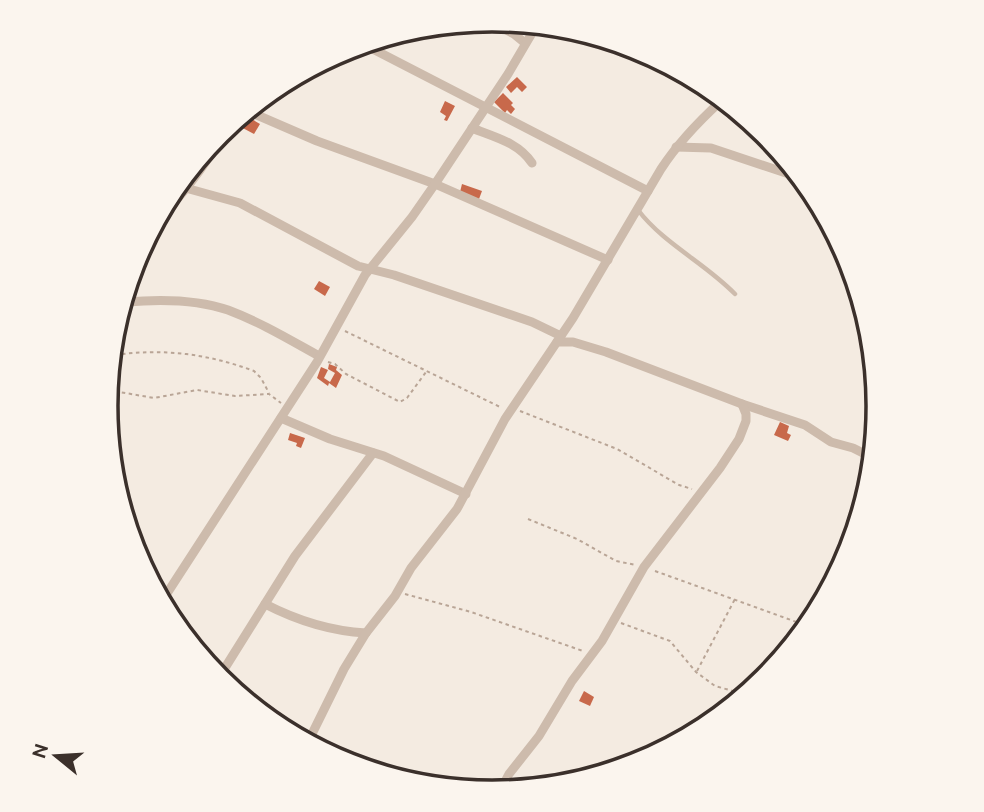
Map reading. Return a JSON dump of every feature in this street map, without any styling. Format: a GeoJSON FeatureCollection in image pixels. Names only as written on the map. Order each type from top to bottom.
{"type":"FeatureCollection","features":[{"type":"Feature","properties":{"kind":"street"},"geometry":{"type":"LineString","coordinates":[[510,32],[525,43]]}},
{"type":"Feature","properties":{"kind":"street"},"geometry":{"type":"LineString","coordinates":[[168,592],[287,409],[369,269],[435,184],[531,34]]}},
{"type":"Feature","properties":{"kind":"street"},"geometry":{"type":"LineString","coordinates":[[376,50],[648,191]]}},
{"type":"Feature","properties":{"kind":"street"},"geometry":{"type":"LineString","coordinates":[[312,734],[328,698],[366,633],[466,494],[511,410],[569,324],[676,147],[715,106]]}},
{"type":"Feature","properties":{"kind":"street"},"geometry":{"type":"LineString","coordinates":[[257,115],[317,141],[435,184],[543,234],[608,260]]}},
{"type":"Feature","properties":{"kind":"street"},"geometry":{"type":"LineString","coordinates":[[472,128],[504,140],[526,155],[531,163]]}},
{"type":"Feature","properties":{"kind":"street"},"geometry":{"type":"LineString","coordinates":[[676,147],[711,148],[785,173]]}},
{"type":"Feature","properties":{"kind":"street"},"geometry":{"type":"LineString","coordinates":[[188,188],[240,203],[346,260],[520,317],[559,339],[582,344],[805,425],[831,442],[863,453]]}},
{"type":"Feature","properties":{"kind":"street"},"geometry":{"type":"LineString","coordinates":[[132,302],[168,300],[225,309],[250,319],[318,359]]}},
{"type":"Feature","properties":{"kind":"street"},"geometry":{"type":"LineString","coordinates":[[569,324],[572,335],[582,344]]}},
{"type":"Feature","properties":{"kind":"street"},"geometry":{"type":"LineString","coordinates":[[507,780],[614,620],[644,567],[720,468],[743,430],[746,414],[742,404]]}},
{"type":"Feature","properties":{"kind":"street"},"geometry":{"type":"LineString","coordinates":[[281,418],[330,439],[373,453],[466,494]]}},
{"type":"Feature","properties":{"kind":"street"},"geometry":{"type":"LineString","coordinates":[[225,668],[295,556],[373,453]]}},
{"type":"Feature","properties":{"kind":"street"},"geometry":{"type":"LineString","coordinates":[[265,604],[325,628],[366,633]]}},
{"type":"Feature","properties":{"kind":"lane"},"geometry":{"type":"LineString","coordinates":[[637,209],[655,230],[709,270],[735,294]]}},
{"type":"Feature","properties":{"kind":"path"},"geometry":{"type":"LineString","coordinates":[[335,326],[407,360],[426,372],[511,410],[617,449],[679,485],[702,492]]}},
{"type":"Feature","properties":{"kind":"path"},"geometry":{"type":"LineString","coordinates":[[121,354],[157,351],[215,359],[254,371],[269,394]]}},
{"type":"Feature","properties":{"kind":"path"},"geometry":{"type":"LineString","coordinates":[[318,359],[335,364],[349,376],[400,402],[405,401],[426,372]]}},
{"type":"Feature","properties":{"kind":"path"},"geometry":{"type":"LineString","coordinates":[[118,392],[154,398],[197,390],[235,396],[269,394],[276,397],[287,409]]}},
{"type":"Feature","properties":{"kind":"path"},"geometry":{"type":"LineString","coordinates":[[528,519],[577,539],[616,561],[644,567],[797,622]]}},
{"type":"Feature","properties":{"kind":"path"},"geometry":{"type":"LineString","coordinates":[[398,592],[471,612],[591,654]]}},
{"type":"Feature","properties":{"kind":"path"},"geometry":{"type":"LineString","coordinates":[[696,672],[735,599]]}},
{"type":"Feature","properties":{"kind":"path"},"geometry":{"type":"LineString","coordinates":[[614,620],[670,641],[696,672],[715,686],[735,691]]}},
{"type":"Feature","properties":{"kind":"building"},"geometry":{"type":"Polygon","coordinates":[[[517,77],[527,87],[522,92],[517,87],[511,93],[506,87],[517,77]]]}},
{"type":"Feature","properties":{"kind":"building"},"geometry":{"type":"Polygon","coordinates":[[[503,93],[513,103],[511,105],[515,109],[511,114],[507,110],[505,113],[494,102],[503,93]]]}},
{"type":"Feature","properties":{"kind":"building"},"geometry":{"type":"Polygon","coordinates":[[[445,101],[455,106],[447,121],[444,120],[446,116],[440,112],[445,101]]]}},
{"type":"Feature","properties":{"kind":"building"},"geometry":{"type":"Polygon","coordinates":[[[251,119],[260,124],[254,134],[241,127],[251,119]]]}},
{"type":"Feature","properties":{"kind":"building"},"geometry":{"type":"Polygon","coordinates":[[[462,184],[482,191],[479,199],[460,192],[462,184]]]}},
{"type":"Feature","properties":{"kind":"building"},"geometry":{"type":"Polygon","coordinates":[[[319,281],[330,287],[325,296],[314,289],[319,281]]]}},
{"type":"Feature","properties":{"kind":"building"},"geometry":{"type":"Polygon","coordinates":[[[329,364],[337,367],[336,370],[342,375],[336,388],[317,378],[321,367],[328,370],[324,378],[330,382],[335,373],[328,369],[329,364]]]}},
{"type":"Feature","properties":{"kind":"building"},"geometry":{"type":"Polygon","coordinates":[[[780,422],[789,426],[787,433],[791,435],[788,441],[774,435],[780,422]]]}},
{"type":"Feature","properties":{"kind":"building"},"geometry":{"type":"Polygon","coordinates":[[[290,433],[305,438],[301,448],[296,446],[297,443],[288,440],[290,433]]]}},
{"type":"Feature","properties":{"kind":"building"},"geometry":{"type":"Polygon","coordinates":[[[584,691],[594,697],[590,706],[579,701],[584,691]]]}}]}
